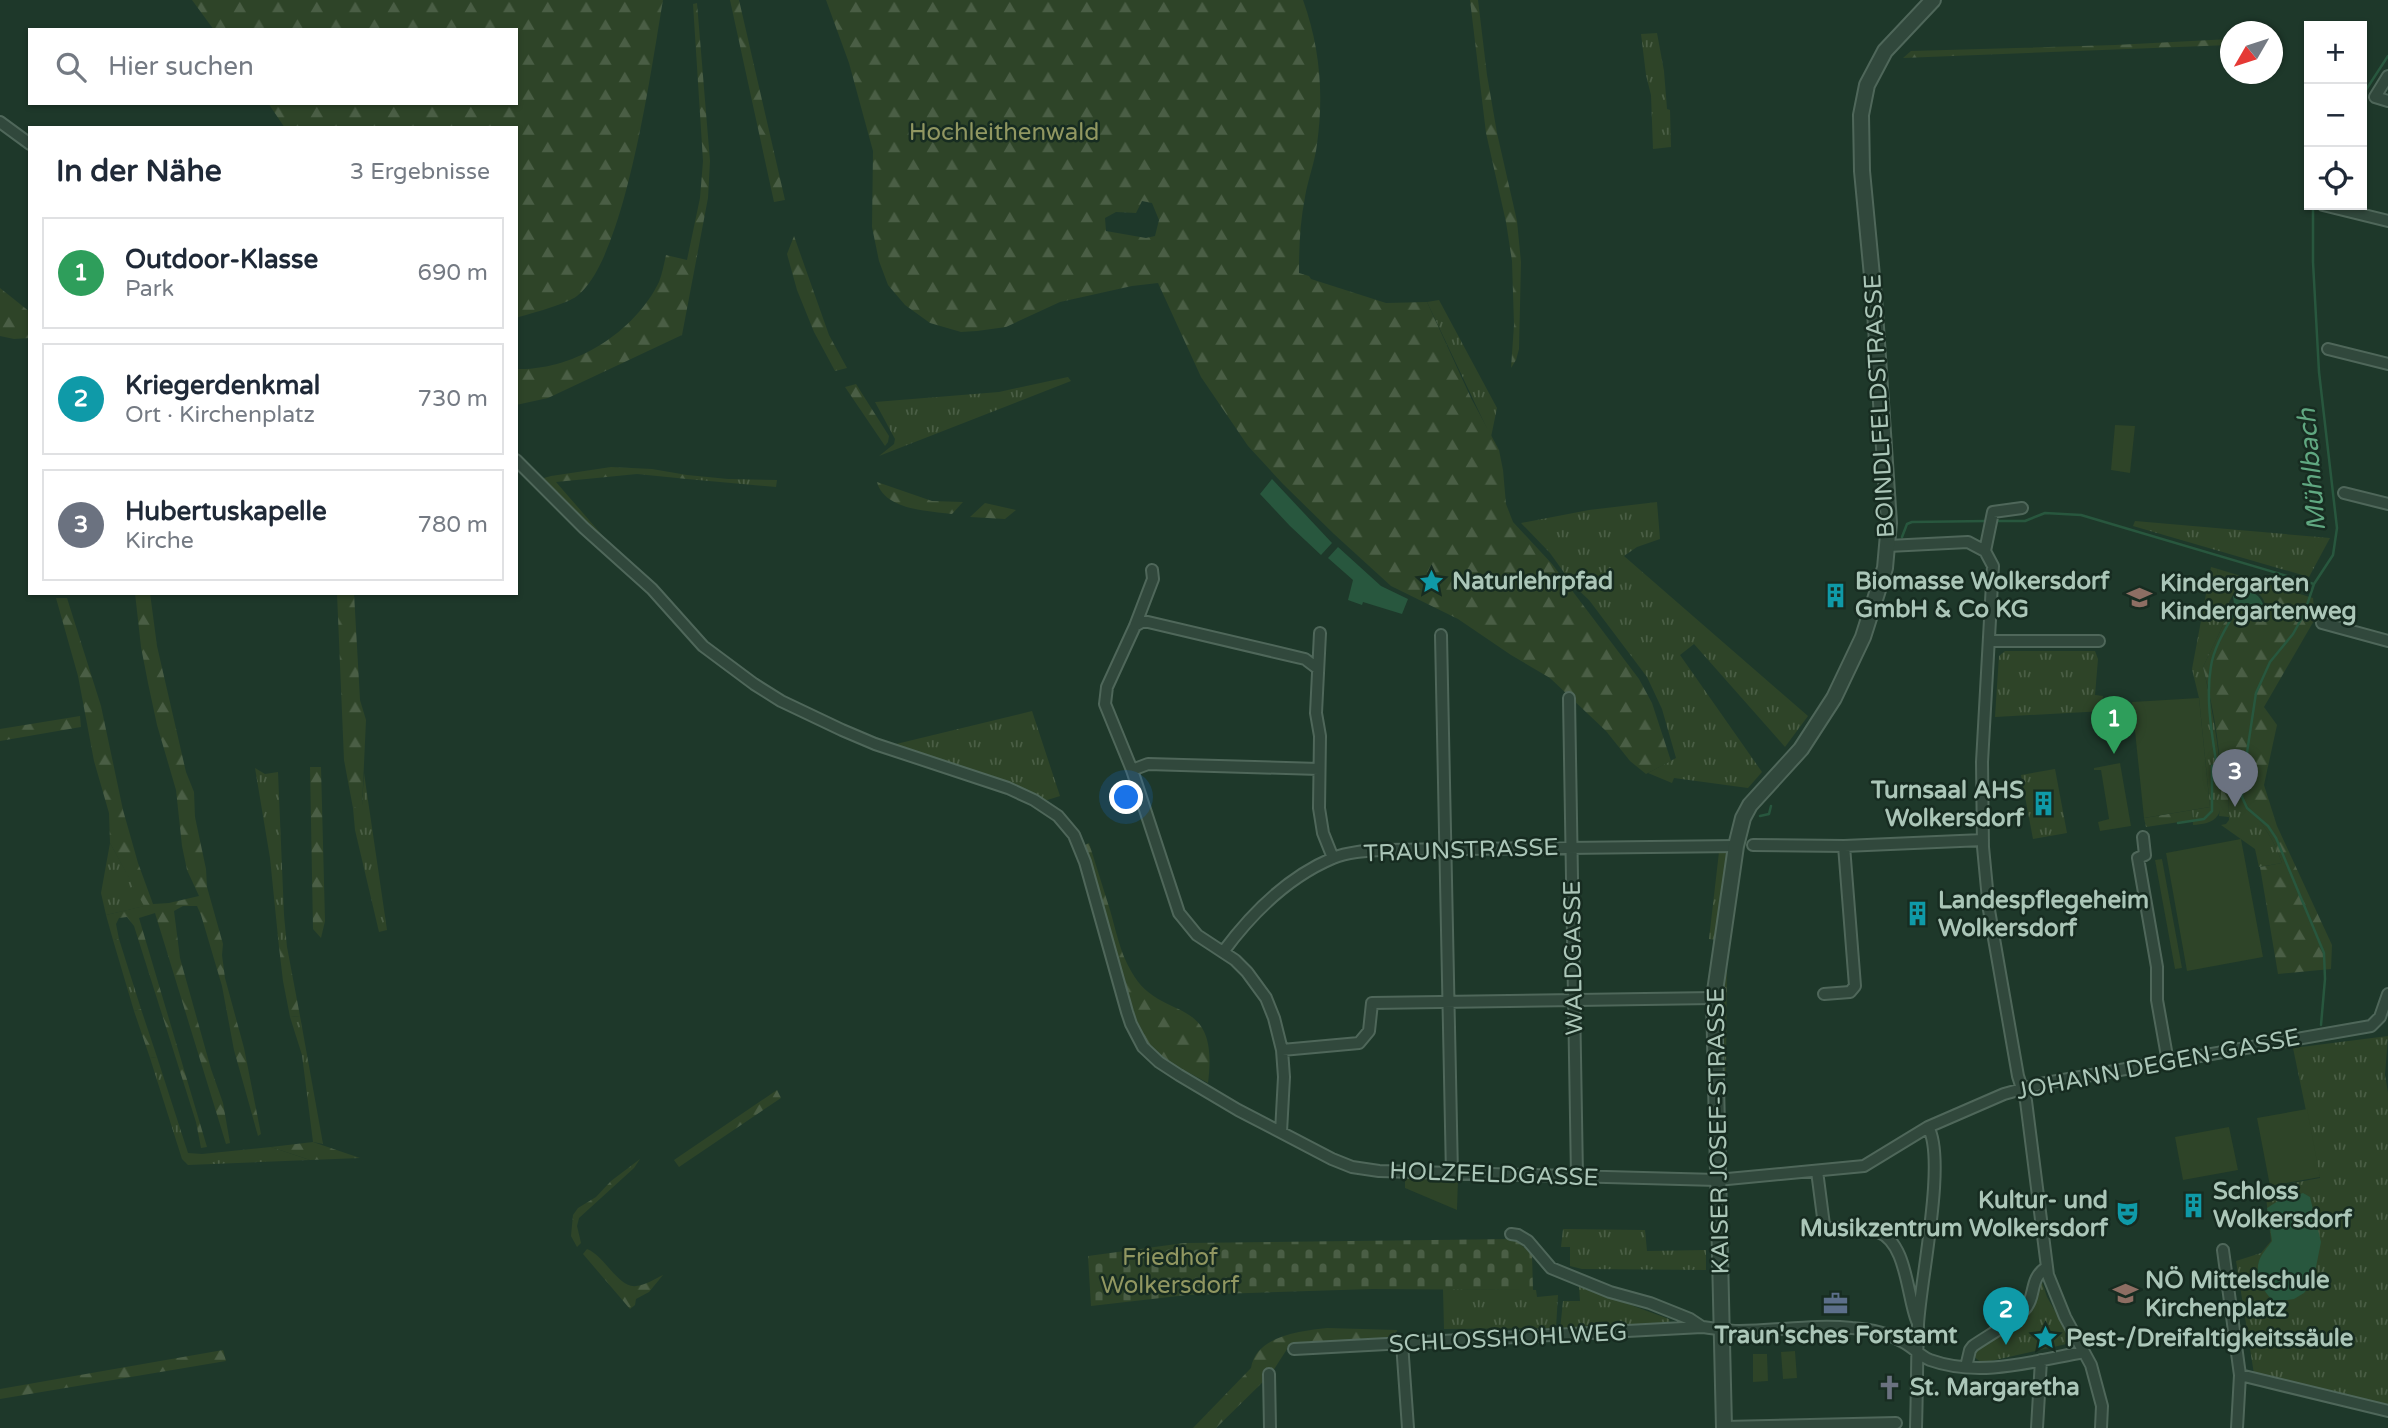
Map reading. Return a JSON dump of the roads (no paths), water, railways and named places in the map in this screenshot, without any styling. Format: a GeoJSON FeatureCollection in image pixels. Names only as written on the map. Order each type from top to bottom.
{"type":"FeatureCollection","features":[{"type":"Feature","properties":{"kind":"street","name":"BOINDLFELDSTRASSE"},"geometry":{"type":"LineString","coordinates":[[1755,798],[1801,749],[1835,698],[1853,662],[1876,603],[1888,546],[1889,523],[1878,347],[1861,158],[1861,115],[1867,85],[1885,51],[1933,0]]}},
{"type":"Feature","properties":{"kind":"street"},"geometry":{"type":"LineString","coordinates":[[2388,76],[2375,97],[2388,101]]}},
{"type":"Feature","properties":{"kind":"street"},"geometry":{"type":"LineString","coordinates":[[0,122],[28,143]]}},
{"type":"Feature","properties":{"kind":"street"},"geometry":{"type":"LineString","coordinates":[[2343,210],[2388,221]]}},
{"type":"Feature","properties":{"kind":"street"},"geometry":{"type":"LineString","coordinates":[[2328,349],[2388,364]]}},
{"type":"Feature","properties":{"kind":"street","name":"HOLZFELDGASSE"},"geometry":{"type":"LineString","coordinates":[[518,462],[584,528],[652,589],[703,646],[754,684],[781,701],[842,730],[1008,788],[1034,800],[1058,816],[1074,835],[1079,846],[1130,1024],[1143,1047],[1179,1075],[1281,1132],[1352,1167],[1452,1175],[1717,1180]]}},
{"type":"Feature","properties":{"kind":"street"},"geometry":{"type":"LineString","coordinates":[[2344,493],[2388,504]]}},
{"type":"Feature","properties":{"kind":"street"},"geometry":{"type":"LineString","coordinates":[[2022,508],[1993,512],[1990,516],[1986,551],[1993,566],[1982,762],[1983,840],[1989,910],[2042,1212],[2047,1267],[2053,1292],[2091,1365],[2102,1406],[2101,1428]]}},
{"type":"Feature","properties":{"kind":"street"},"geometry":{"type":"LineString","coordinates":[[1888,546],[1968,542],[1986,551]]}},
{"type":"Feature","properties":{"kind":"street"},"geometry":{"type":"LineString","coordinates":[[1152,570],[1153,579],[1104,699],[1132,770],[1179,913],[1197,935],[1247,972],[1261,990],[1274,1018],[1282,1050],[1284,1077],[1281,1132]]}},
{"type":"Feature","properties":{"kind":"street"},"geometry":{"type":"LineString","coordinates":[[1135,626],[1148,622],[1180,629],[1305,659],[1317,668]]}},
{"type":"Feature","properties":{"kind":"street"},"geometry":{"type":"LineString","coordinates":[[2322,623],[2388,641]]}},
{"type":"Feature","properties":{"kind":"street"},"geometry":{"type":"LineString","coordinates":[[1320,633],[1316,713],[1320,736],[1320,819],[1333,858]]}},
{"type":"Feature","properties":{"kind":"street"},"geometry":{"type":"LineString","coordinates":[[1441,635],[1452,1175]]}},
{"type":"Feature","properties":{"kind":"street"},"geometry":{"type":"LineString","coordinates":[[1990,641],[2099,641]]}},
{"type":"Feature","properties":{"kind":"street","name":"WALDGASSE"},"geometry":{"type":"LineString","coordinates":[[1569,698],[1577,1177]]}},
{"type":"Feature","properties":{"kind":"street"},"geometry":{"type":"LineString","coordinates":[[1132,770],[1148,764],[1319,769]]}},
{"type":"Feature","properties":{"kind":"street","name":"KAISER JOSEF-STRASSE"},"geometry":{"type":"LineString","coordinates":[[1724,1428],[1714,998],[1735,846],[1743,818],[1755,798]]}},
{"type":"Feature","properties":{"kind":"street"},"geometry":{"type":"LineString","coordinates":[[2143,837],[2145,855],[2138,859],[2157,967],[2157,1000],[2168,1062]]}},
{"type":"Feature","properties":{"kind":"street"},"geometry":{"type":"LineString","coordinates":[[1753,845],[1844,846],[1983,840]]}},
{"type":"Feature","properties":{"kind":"street","name":"TRAUNSTRASSE"},"geometry":{"type":"LineString","coordinates":[[1223,952],[1257,911],[1279,892],[1333,858],[1366,851],[1735,846]]}},
{"type":"Feature","properties":{"kind":"street"},"geometry":{"type":"LineString","coordinates":[[1824,994],[1850,992],[1855,986],[1844,846]]}},
{"type":"Feature","properties":{"kind":"street","name":"JOHANN DEGEN-GASSE"},"geometry":{"type":"LineString","coordinates":[[1717,1180],[1868,1165],[1928,1127],[2004,1094],[2022,1089],[2371,1026],[2380,1017],[2388,994]]}},
{"type":"Feature","properties":{"kind":"street"},"geometry":{"type":"LineString","coordinates":[[1282,1050],[1359,1043],[1369,1031],[1373,1003],[1714,998]]}},
{"type":"Feature","properties":{"kind":"street"},"geometry":{"type":"LineString","coordinates":[[1916,1428],[1919,1324],[1935,1152],[1928,1127]]}},
{"type":"Feature","properties":{"kind":"street"},"geometry":{"type":"LineString","coordinates":[[1817,1171],[1824,1225],[1828,1228],[1874,1231],[1888,1239],[1899,1255],[1905,1271],[1919,1324]]}},
{"type":"Feature","properties":{"kind":"street"},"geometry":{"type":"LineString","coordinates":[[1511,1234],[1528,1241],[1550,1268],[1610,1292],[1650,1303],[1690,1319],[1702,1327]]}},
{"type":"Feature","properties":{"kind":"street"},"geometry":{"type":"LineString","coordinates":[[2223,1250],[2240,1375],[2237,1428]]}},
{"type":"Feature","properties":{"kind":"street"},"geometry":{"type":"LineString","coordinates":[[1966,1367],[1973,1346],[2026,1308],[2035,1278],[2047,1267]]}},
{"type":"Feature","properties":{"kind":"street","name":"SCHLOSSHOHLWEG"},"geometry":{"type":"LineString","coordinates":[[1294,1349],[1702,1327],[1735,1331],[1811,1326],[1853,1328],[1887,1335],[1935,1361],[1966,1367],[1983,1368],[2084,1352]]}},
{"type":"Feature","properties":{"kind":"street"},"geometry":{"type":"LineString","coordinates":[[1402,1343],[1408,1428]]}},
{"type":"Feature","properties":{"kind":"street"},"geometry":{"type":"LineString","coordinates":[[2037,1428],[2041,1360]]}},
{"type":"Feature","properties":{"kind":"street"},"geometry":{"type":"LineString","coordinates":[[1269,1374],[1270,1428]]}},
{"type":"Feature","properties":{"kind":"street"},"geometry":{"type":"LineString","coordinates":[[2240,1375],[2388,1411]]}},
{"type":"Feature","properties":{"kind":"street"},"geometry":{"type":"LineString","coordinates":[[1724,1428],[1896,1423]]}},
{"type":"Feature","properties":{"kind":"waterway","name":"Mühlbach"},"geometry":{"type":"LineString","coordinates":[[2367,88],[2388,56]]}},
{"type":"Feature","properties":{"kind":"waterway","name":"Mühlbach"},"geometry":{"type":"LineString","coordinates":[[2313,210],[2319,372],[2337,528],[2333,555],[2314,584],[2304,614],[2293,634],[2270,662],[2256,693],[2242,797],[2247,808],[2268,826],[2276,838],[2324,953],[2321,1025]]}},
{"type":"Feature","properties":{"kind":"waterway"},"geometry":{"type":"LineString","coordinates":[[1994,521],[2025,521],[2045,513],[2081,515],[2314,584]]}},
{"type":"Feature","properties":{"kind":"waterway"},"geometry":{"type":"LineString","coordinates":[[1902,537],[1907,524],[1912,522],[1987,521]]}},
{"type":"Feature","properties":{"kind":"waterway"},"geometry":{"type":"LineString","coordinates":[[2218,774],[2210,720],[2209,679],[2215,652],[2235,612]]}},
{"type":"Feature","properties":{"kind":"waterway"},"geometry":{"type":"LineString","coordinates":[[2178,823],[2204,819],[2212,811],[2212,766],[2217,765]]}},
{"type":"Feature","properties":{"kind":"waterway"},"geometry":{"type":"LineString","coordinates":[[1760,816],[1769,814],[1771,806]]}},
{"type":"Feature","properties":{"kind":"place","name":"Naturlehrpfad"},"geometry":{"type":"Point","coordinates":[1432,581]}},
{"type":"Feature","properties":{"kind":"place","name":"Biomasse Wolkersdorf GmbH & Co KG"},"geometry":{"type":"Point","coordinates":[1835,595]}},
{"type":"Feature","properties":{"kind":"place","name":"Kindergarten Kindergartenweg"},"geometry":{"type":"Point","coordinates":[2140,597]}},
{"type":"Feature","properties":{"kind":"place","name":"Outdoor-Klasse"},"geometry":{"type":"Point","coordinates":[2114,754]}},
{"type":"Feature","properties":{"kind":"place","name":"Turnsaal AHS Wolkersdorf"},"geometry":{"type":"Point","coordinates":[2044,804]}},
{"type":"Feature","properties":{"kind":"place","name":"Hubertuskapelle"},"geometry":{"type":"Point","coordinates":[2235,807]}},
{"type":"Feature","properties":{"kind":"place","name":"Landespflegeheim Wolkersdorf"},"geometry":{"type":"Point","coordinates":[1918,914]}},
{"type":"Feature","properties":{"kind":"place","name":"Schloss Wolkersdorf"},"geometry":{"type":"Point","coordinates":[2193,1205]}},
{"type":"Feature","properties":{"kind":"place","name":"Kultur- und Musikzentrum Wolkersdorf"},"geometry":{"type":"Point","coordinates":[2128,1214]}},
{"type":"Feature","properties":{"kind":"place","name":"NÖ Mittelschule Kirchenplatz"},"geometry":{"type":"Point","coordinates":[2125,1294]}},
{"type":"Feature","properties":{"kind":"place","name":"Traun'sches Forstamt"},"geometry":{"type":"Point","coordinates":[1836,1304]}},
{"type":"Feature","properties":{"kind":"place","name":"Pest-/Dreifaltigkeitssäule"},"geometry":{"type":"Point","coordinates":[2046,1338]}},
{"type":"Feature","properties":{"kind":"place","name":"Kriegerdenkmal"},"geometry":{"type":"Point","coordinates":[2006,1345]}},
{"type":"Feature","properties":{"kind":"place","name":"St. Margaretha"},"geometry":{"type":"Point","coordinates":[1890,1387]}},
{"type":"Feature","properties":{"kind":"park label","name":"Hochleithenwald"},"geometry":{"type":"Point","coordinates":[1004,132]}},
{"type":"Feature","properties":{"kind":"park label","name":"Friedhof Wolkersdorf"},"geometry":{"type":"Point","coordinates":[1170,1271]}}]}
